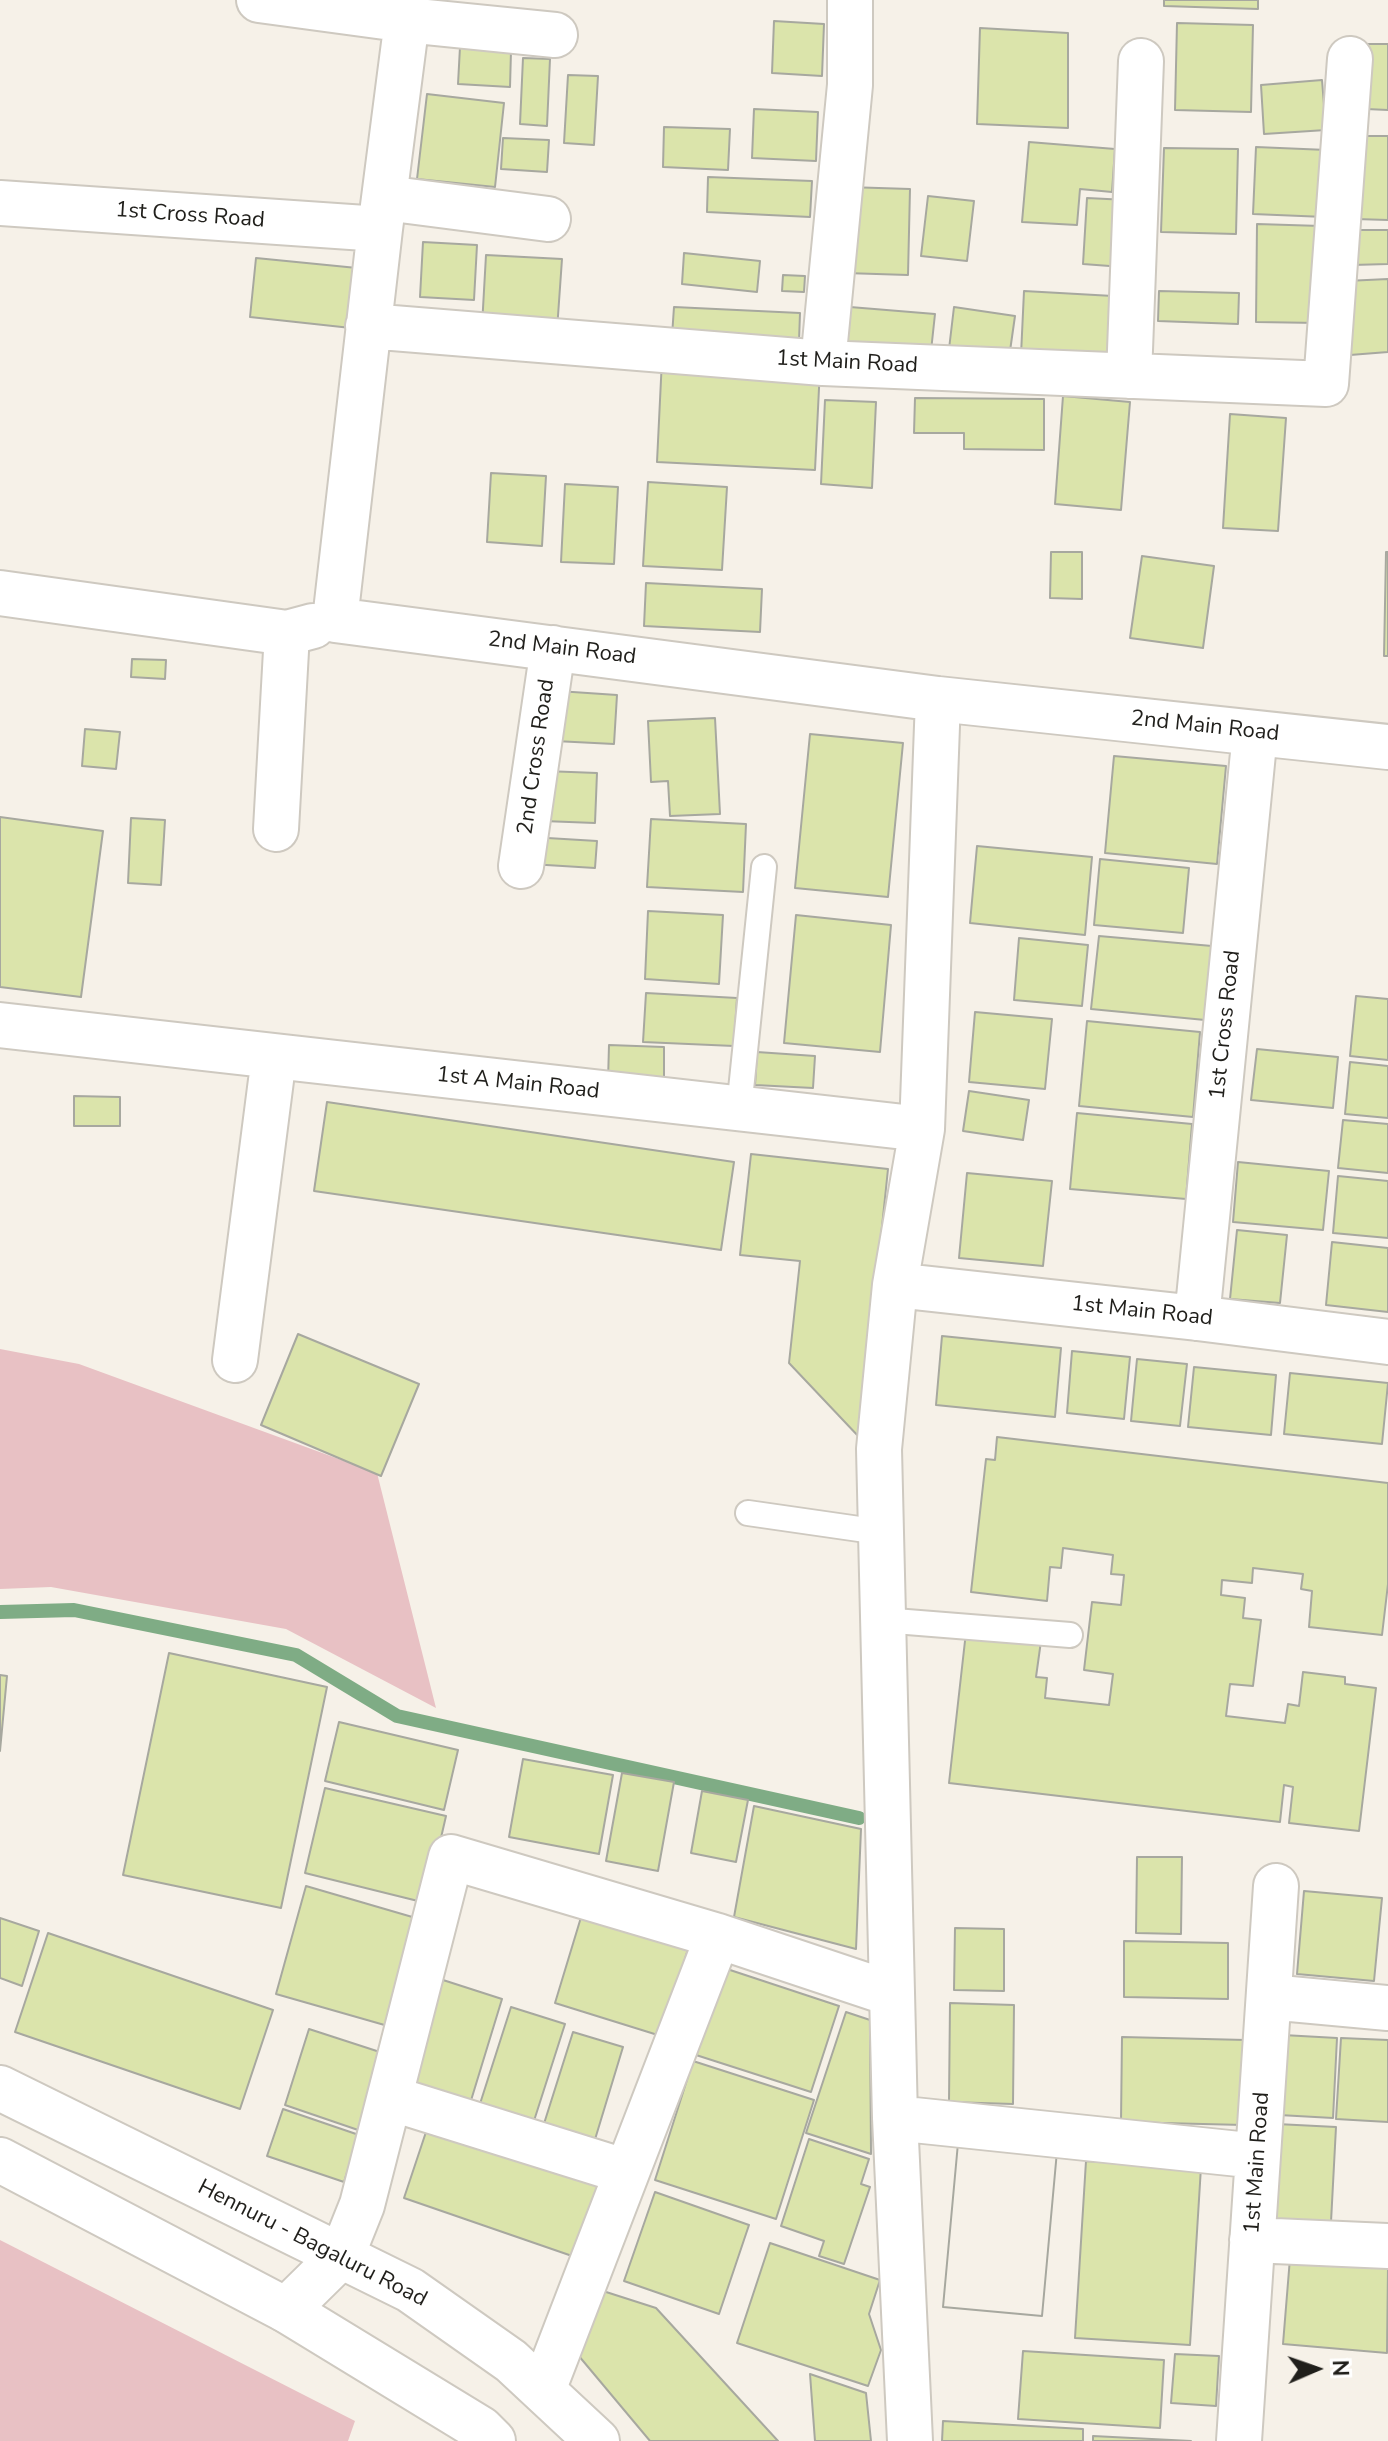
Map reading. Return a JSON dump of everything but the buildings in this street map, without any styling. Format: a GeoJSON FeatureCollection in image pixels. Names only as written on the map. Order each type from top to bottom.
{"type":"FeatureCollection","features":[{"type":"Feature","properties":{"kind":"street"},"geometry":{"type":"LineString","coordinates":[[259,0],[407,20],[555,35]]}},
{"type":"Feature","properties":{"kind":"street"},"geometry":{"type":"LineString","coordinates":[[823,363],[850,85],[850,0]]}},
{"type":"Feature","properties":{"kind":"street"},"geometry":{"type":"LineString","coordinates":[[0,593],[287,633],[335,620],[407,20]]}},
{"type":"Feature","properties":{"kind":"street","name":"1st Main Road"},"geometry":{"type":"LineString","coordinates":[[368,326],[823,363],[1326,384],[1350,59]]}},
{"type":"Feature","properties":{"kind":"street"},"geometry":{"type":"LineString","coordinates":[[1129,376],[1141,61]]}},
{"type":"Feature","properties":{"kind":"street","name":"1st Cross Road"},"geometry":{"type":"LineString","coordinates":[[0,203],[548,219]]}},
{"type":"Feature","properties":{"kind":"street","name":"2nd Main Road"},"geometry":{"type":"LineString","coordinates":[[335,620],[938,699],[1388,747]]}},
{"type":"Feature","properties":{"kind":"street"},"geometry":{"type":"LineString","coordinates":[[276,829],[287,633]]}},
{"type":"Feature","properties":{"kind":"street","name":"2nd Cross Road"},"geometry":{"type":"LineString","coordinates":[[521,866],[553,648]]}},
{"type":"Feature","properties":{"kind":"street"},"geometry":{"type":"LineString","coordinates":[[910,2441],[895,2118],[879,1449],[895,1285],[922,1129],[938,699]]}},
{"type":"Feature","properties":{"kind":"street","name":"1st Cross Road"},"geometry":{"type":"LineString","coordinates":[[1197,1318],[1255,733]]}},
{"type":"Feature","properties":{"kind":"street","name":"1st A Main Road"},"geometry":{"type":"LineString","coordinates":[[0,1025],[922,1129]]}},
{"type":"Feature","properties":{"kind":"street"},"geometry":{"type":"LineString","coordinates":[[235,1360],[274,1057]]}},
{"type":"Feature","properties":{"kind":"street","name":"1st Main Road"},"geometry":{"type":"LineString","coordinates":[[895,1285],[1388,1342]]}},
{"type":"Feature","properties":{"kind":"street"},"geometry":{"type":"LineString","coordinates":[[286,2310],[342,2255],[362,2205],[451,1857],[718,1936],[892,1994]]}},
{"type":"Feature","properties":{"kind":"street","name":"1st Main Road"},"geometry":{"type":"LineString","coordinates":[[1239,2441],[1276,1886]]}},
{"type":"Feature","properties":{"kind":"street"},"geometry":{"type":"LineString","coordinates":[[543,2390],[718,1936]]}},
{"type":"Feature","properties":{"kind":"street"},"geometry":{"type":"LineString","coordinates":[[1269,1997],[1388,2008]]}},
{"type":"Feature","properties":{"kind":"street","name":"Hennuru - Bagaluru Road"},"geometry":{"type":"LineString","coordinates":[[0,2088],[410,2290],[511,2361],[597,2441]]}},
{"type":"Feature","properties":{"kind":"street"},"geometry":{"type":"LineString","coordinates":[[390,2098],[627,2172]]}},
{"type":"Feature","properties":{"kind":"street"},"geometry":{"type":"LineString","coordinates":[[895,2118],[1258,2156]]}},
{"type":"Feature","properties":{"kind":"street"},"geometry":{"type":"LineString","coordinates":[[0,2160],[286,2310],[481,2429],[493,2441]]}},
{"type":"Feature","properties":{"kind":"street"},"geometry":{"type":"LineString","coordinates":[[1252,2240],[1388,2246]]}},
{"type":"Feature","properties":{"kind":"lane"},"geometry":{"type":"LineString","coordinates":[[739,1109],[764,867]]}},
{"type":"Feature","properties":{"kind":"lane"},"geometry":{"type":"LineString","coordinates":[[748,1513],[880,1532]]}},
{"type":"Feature","properties":{"kind":"lane"},"geometry":{"type":"LineString","coordinates":[[882,1620],[1070,1635]]}},
{"type":"Feature","properties":{"kind":"shaded area"},"geometry":{"type":"Polygon","coordinates":[[[0,1349],[79,1364],[377,1473],[436,1708],[286,1629],[51,1587],[0,1589],[0,1349]]]}},
{"type":"Feature","properties":{"kind":"shaded area"},"geometry":{"type":"Polygon","coordinates":[[[0,2240],[355,2421],[348,2441],[0,2441],[0,2240]]]}},
{"type":"Feature","properties":{"kind":"waterway"},"geometry":{"type":"LineString","coordinates":[[0,1612],[74,1610],[296,1655],[397,1716],[859,1818]]}}]}
